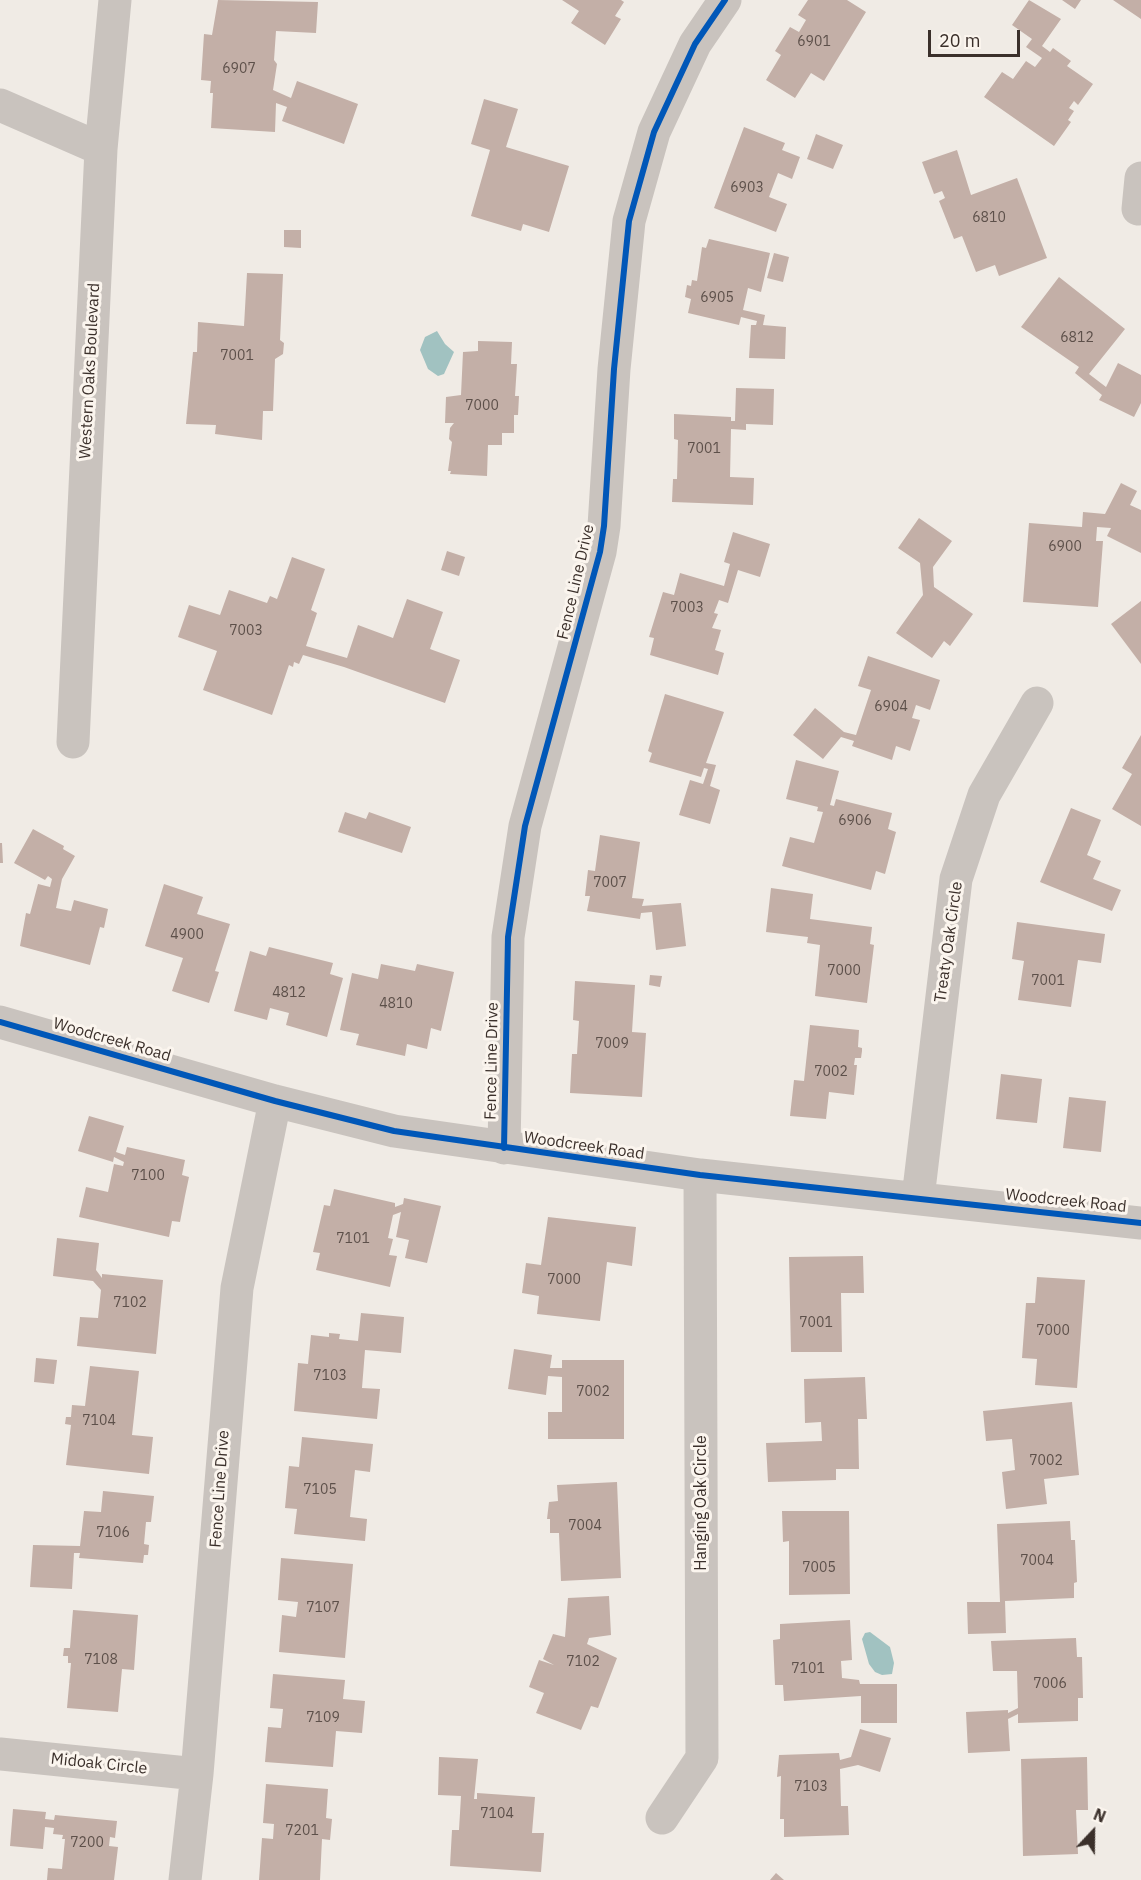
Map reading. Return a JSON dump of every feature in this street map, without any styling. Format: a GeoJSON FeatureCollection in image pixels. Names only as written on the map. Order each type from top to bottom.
{"type":"FeatureCollection","features":[{"type":"Feature","properties":{"kind":"street","name":"Western Oaks Boulevard"},"geometry":{"type":"LineString","coordinates":[[73,742],[101,149],[115,0]]}},
{"type":"Feature","properties":{"kind":"street","name":"Fence Line Drive"},"geometry":{"type":"LineString","coordinates":[[504,1148],[508,937],[525,826],[602,543],[614,369],[629,220],[654,132],[695,44],[725,0]]}},
{"type":"Feature","properties":{"kind":"street"},"geometry":{"type":"LineString","coordinates":[[0,105],[101,149]]}},
{"type":"Feature","properties":{"kind":"street","name":"Treaty Oak Circle"},"geometry":{"type":"LineString","coordinates":[[918,1198],[956,879],[984,795],[1037,703]]}},
{"type":"Feature","properties":{"kind":"street","name":"Woodcreek Road"},"geometry":{"type":"LineString","coordinates":[[0,1022],[275,1101],[394,1131],[700,1175],[1141,1223]]}},
{"type":"Feature","properties":{"kind":"street","name":"Fence Line Drive"},"geometry":{"type":"LineString","coordinates":[[185,1880],[197,1774],[237,1288],[275,1101]]}},
{"type":"Feature","properties":{"kind":"street","name":"Hanging Oak Circle"},"geometry":{"type":"LineString","coordinates":[[662,1818],[702,1758],[700,1175]]}},
{"type":"Feature","properties":{"kind":"street","name":"Midoak Circle"},"geometry":{"type":"LineString","coordinates":[[0,1754],[197,1774]]}},
{"type":"Feature","properties":{"kind":"water"},"geometry":{"type":"Polygon","coordinates":[[[437,331],[445,344],[454,352],[444,374],[438,376],[428,369],[420,350],[425,337],[437,331]]]}},
{"type":"Feature","properties":{"kind":"water"},"geometry":{"type":"Polygon","coordinates":[[[870,1632],[890,1647],[894,1663],[892,1674],[882,1675],[875,1672],[869,1664],[862,1639],[865,1633],[870,1632]]]}},
{"type":"Feature","properties":{"kind":"building"},"geometry":{"type":"Polygon","coordinates":[[[218,0],[318,2],[316,33],[276,31],[274,60],[277,64],[273,90],[291,98],[297,81],[358,104],[344,144],[282,121],[287,107],[276,103],[275,132],[211,128],[213,93],[210,93],[211,81],[201,80],[204,34],[212,35],[218,0]]]}},
{"type":"Feature","properties":{"kind":"building"},"geometry":{"type":"Polygon","coordinates":[[[562,0],[621,0],[624,2],[615,16],[621,19],[605,45],[571,23],[579,11],[562,0]]]}},
{"type":"Feature","properties":{"kind":"building"},"geometry":{"type":"Polygon","coordinates":[[[808,0],[847,0],[866,12],[824,81],[811,73],[795,98],[766,80],[781,55],[775,51],[790,27],[799,32],[806,20],[798,15],[808,0]]]}},
{"type":"Feature","properties":{"kind":"building"},"geometry":{"type":"Polygon","coordinates":[[[1029,0],[1061,19],[1042,46],[1050,52],[1053,48],[1071,61],[1067,66],[1093,84],[1078,105],[1074,101],[1069,108],[1074,111],[1068,120],[1071,122],[1054,146],[984,97],[1002,72],[1013,79],[1026,61],[1035,67],[1042,58],[1026,47],[1032,39],[1012,25],[1029,0]]]}},
{"type":"Feature","properties":{"kind":"building"},"geometry":{"type":"Polygon","coordinates":[[[1062,0],[1081,0],[1075,9],[1062,0]]]}},
{"type":"Feature","properties":{"kind":"building"},"geometry":{"type":"Polygon","coordinates":[[[1113,0],[1141,0],[1141,19],[1113,0]]]}},
{"type":"Feature","properties":{"kind":"building"},"geometry":{"type":"Polygon","coordinates":[[[484,99],[518,109],[506,147],[569,166],[549,232],[523,224],[521,231],[471,216],[490,150],[471,144],[484,99]]]}},
{"type":"Feature","properties":{"kind":"building"},"geometry":{"type":"Polygon","coordinates":[[[744,127],[785,143],[782,150],[800,157],[792,179],[778,173],[769,197],[787,204],[776,232],[714,208],[744,127]]]}},
{"type":"Feature","properties":{"kind":"building"},"geometry":{"type":"Polygon","coordinates":[[[816,134],[843,145],[833,169],[807,159],[816,134]]]}},
{"type":"Feature","properties":{"kind":"building"},"geometry":{"type":"Polygon","coordinates":[[[957,150],[971,195],[1017,178],[1047,258],[999,276],[995,265],[976,272],[962,236],[954,239],[939,201],[945,198],[942,191],[934,194],[922,162],[957,150]]]}},
{"type":"Feature","properties":{"kind":"building"},"geometry":{"type":"Polygon","coordinates":[[[284,230],[301,230],[301,248],[284,247],[284,230]]]}},
{"type":"Feature","properties":{"kind":"building"},"geometry":{"type":"Polygon","coordinates":[[[709,239],[770,253],[761,292],[748,288],[743,310],[765,315],[763,325],[786,327],[785,359],[749,358],[751,325],[756,325],[757,321],[741,317],[739,325],[688,313],[691,299],[685,297],[687,285],[691,286],[692,280],[697,281],[702,247],[706,248],[709,239]]]}},
{"type":"Feature","properties":{"kind":"building"},"geometry":{"type":"Polygon","coordinates":[[[774,253],[789,257],[783,282],[767,278],[774,253]]]}},
{"type":"Feature","properties":{"kind":"building"},"geometry":{"type":"Polygon","coordinates":[[[247,273],[283,274],[280,340],[284,343],[283,354],[275,359],[273,411],[263,411],[262,440],[215,434],[216,425],[186,424],[193,352],[197,352],[198,322],[244,326],[247,273]]]}},
{"type":"Feature","properties":{"kind":"building"},"geometry":{"type":"Polygon","coordinates":[[[1059,277],[1125,329],[1089,374],[1106,387],[1118,363],[1141,375],[1141,403],[1134,417],[1099,400],[1102,395],[1075,373],[1079,367],[1021,327],[1059,277]]]}},
{"type":"Feature","properties":{"kind":"building"},"geometry":{"type":"Polygon","coordinates":[[[478,341],[512,342],[511,364],[517,364],[515,396],[519,396],[518,415],[514,415],[514,433],[502,433],[502,445],[488,445],[487,476],[450,474],[451,471],[448,471],[452,442],[449,439],[450,428],[454,423],[445,423],[446,397],[461,395],[463,352],[478,351],[478,341]]]}},
{"type":"Feature","properties":{"kind":"building"},"geometry":{"type":"Polygon","coordinates":[[[736,388],[774,389],[773,425],[746,424],[746,430],[731,429],[730,477],[754,478],[753,505],[672,502],[673,479],[677,479],[678,440],[674,439],[674,414],[731,417],[731,421],[735,421],[736,388]]]}},
{"type":"Feature","properties":{"kind":"building"},"geometry":{"type":"Polygon","coordinates":[[[1121,483],[1137,491],[1130,505],[1141,510],[1141,553],[1107,536],[1111,528],[1097,527],[1096,541],[1103,541],[1098,607],[1023,602],[1029,523],[1082,527],[1083,512],[1105,514],[1121,483]]]}},
{"type":"Feature","properties":{"kind":"building"},"geometry":{"type":"Polygon","coordinates":[[[919,518],[952,541],[933,567],[934,587],[973,614],[950,646],[944,641],[932,658],[896,633],[923,595],[920,563],[898,548],[919,518]]]}},
{"type":"Feature","properties":{"kind":"building"},"geometry":{"type":"Polygon","coordinates":[[[733,532],[770,544],[760,577],[738,570],[728,603],[719,600],[714,613],[718,614],[712,628],[721,630],[715,650],[724,653],[718,675],[650,655],[654,638],[649,637],[663,592],[674,595],[680,573],[724,586],[730,564],[724,562],[733,532]]]}},
{"type":"Feature","properties":{"kind":"building"},"geometry":{"type":"Polygon","coordinates":[[[447,551],[465,557],[459,576],[441,570],[447,551]]]}},
{"type":"Feature","properties":{"kind":"building"},"geometry":{"type":"Polygon","coordinates":[[[292,557],[325,569],[311,610],[317,613],[306,646],[347,658],[358,625],[393,638],[407,599],[443,612],[430,649],[460,660],[445,703],[303,655],[299,664],[294,662],[293,667],[289,665],[272,715],[203,690],[217,651],[178,637],[189,605],[220,615],[229,590],[267,603],[270,596],[277,599],[292,557]]]}},
{"type":"Feature","properties":{"kind":"building"},"geometry":{"type":"Polygon","coordinates":[[[1141,601],[1141,664],[1111,624],[1141,601]]]}},
{"type":"Feature","properties":{"kind":"building"},"geometry":{"type":"Polygon","coordinates":[[[868,656],[940,680],[930,710],[916,705],[912,718],[920,720],[910,751],[896,746],[892,760],[852,746],[854,741],[841,737],[823,759],[793,735],[815,708],[844,732],[856,735],[871,690],[858,686],[868,656]]]}},
{"type":"Feature","properties":{"kind":"building"},"geometry":{"type":"Polygon","coordinates":[[[665,694],[724,712],[706,763],[716,765],[710,786],[720,790],[710,824],[679,815],[690,780],[703,784],[708,769],[704,768],[701,777],[649,762],[652,753],[648,751],[665,694]]]}},
{"type":"Feature","properties":{"kind":"building"},"geometry":{"type":"Polygon","coordinates":[[[1141,735],[1141,826],[1112,809],[1132,774],[1122,768],[1141,735]]]}},
{"type":"Feature","properties":{"kind":"building"},"geometry":{"type":"Polygon","coordinates":[[[796,760],[839,771],[830,805],[834,806],[836,799],[892,813],[888,829],[896,832],[885,874],[876,871],[871,890],[782,866],[790,837],[814,843],[823,812],[817,811],[818,807],[786,799],[796,760]]]}},
{"type":"Feature","properties":{"kind":"building"},"geometry":{"type":"Polygon","coordinates":[[[1071,808],[1101,820],[1087,855],[1101,861],[1093,879],[1121,890],[1112,911],[1040,882],[1071,808]]]}},
{"type":"Feature","properties":{"kind":"building"},"geometry":{"type":"Polygon","coordinates":[[[345,812],[366,819],[369,812],[411,827],[402,853],[338,832],[345,812]]]}},
{"type":"Feature","properties":{"kind":"building"},"geometry":{"type":"Polygon","coordinates":[[[33,829],[64,846],[63,849],[75,856],[62,879],[56,908],[71,911],[74,900],[108,909],[104,928],[100,927],[90,965],[20,946],[26,913],[30,914],[38,884],[50,887],[52,879],[48,876],[45,880],[14,863],[33,829]]]}},
{"type":"Feature","properties":{"kind":"building"},"geometry":{"type":"Polygon","coordinates":[[[600,835],[640,842],[632,898],[644,899],[642,906],[681,903],[686,946],[656,950],[652,912],[641,913],[640,919],[587,911],[590,896],[585,896],[588,870],[595,871],[600,835]]]}},
{"type":"Feature","properties":{"kind":"building"},"geometry":{"type":"Polygon","coordinates":[[[0,843],[2,843],[3,863],[0,863],[0,843]]]}},
{"type":"Feature","properties":{"kind":"building"},"geometry":{"type":"Polygon","coordinates":[[[164,884],[203,897],[197,914],[230,924],[215,971],[219,972],[209,1003],[172,991],[183,958],[145,946],[164,884]]]}},
{"type":"Feature","properties":{"kind":"building"},"geometry":{"type":"Polygon","coordinates":[[[771,888],[813,894],[810,919],[872,927],[870,944],[874,945],[867,1003],[815,996],[820,945],[807,943],[808,937],[766,932],[771,888]]]}},
{"type":"Feature","properties":{"kind":"building"},"geometry":{"type":"Polygon","coordinates":[[[1017,922],[1105,934],[1101,963],[1078,960],[1071,1007],[1018,1000],[1024,961],[1012,959],[1017,922]]]}},
{"type":"Feature","properties":{"kind":"building"},"geometry":{"type":"Polygon","coordinates":[[[269,947],[333,963],[330,974],[343,978],[327,1037],[286,1025],[289,1013],[270,1008],[267,1020],[234,1011],[250,951],[266,956],[269,947]]]}},
{"type":"Feature","properties":{"kind":"building"},"geometry":{"type":"Polygon","coordinates":[[[381,964],[415,971],[417,964],[454,972],[441,1031],[431,1028],[427,1049],[407,1044],[405,1056],[356,1045],[359,1034],[340,1030],[352,973],[378,979],[381,964]]]}},
{"type":"Feature","properties":{"kind":"building"},"geometry":{"type":"Polygon","coordinates":[[[650,975],[662,976],[660,987],[649,985],[650,975]]]}},
{"type":"Feature","properties":{"kind":"building"},"geometry":{"type":"Polygon","coordinates":[[[575,981],[635,985],[632,1032],[646,1033],[642,1097],[570,1093],[572,1054],[577,1054],[579,1021],[573,1020],[575,981]]]}},
{"type":"Feature","properties":{"kind":"building"},"geometry":{"type":"Polygon","coordinates":[[[810,1025],[859,1030],[858,1047],[862,1048],[862,1051],[861,1058],[855,1058],[854,1065],[857,1065],[854,1095],[829,1092],[826,1119],[790,1116],[794,1080],[804,1081],[810,1025]]]}},
{"type":"Feature","properties":{"kind":"building"},"geometry":{"type":"Polygon","coordinates":[[[1001,1074],[1042,1079],[1037,1123],[996,1119],[1001,1074]]]}},
{"type":"Feature","properties":{"kind":"building"},"geometry":{"type":"Polygon","coordinates":[[[1069,1097],[1106,1101],[1101,1152],[1063,1148],[1069,1097]]]}},
{"type":"Feature","properties":{"kind":"building"},"geometry":{"type":"Polygon","coordinates":[[[89,1116],[124,1126],[116,1152],[125,1155],[127,1147],[185,1160],[182,1175],[189,1177],[180,1222],[172,1221],[169,1237],[79,1217],[86,1187],[108,1192],[114,1164],[123,1166],[124,1162],[114,1157],[113,1162],[78,1151],[89,1116]]]}},
{"type":"Feature","properties":{"kind":"building"},"geometry":{"type":"Polygon","coordinates":[[[334,1189],[395,1203],[395,1207],[403,1204],[404,1198],[441,1206],[427,1263],[405,1258],[409,1240],[396,1237],[401,1212],[393,1215],[388,1238],[393,1239],[389,1255],[397,1256],[390,1287],[316,1270],[320,1253],[313,1252],[324,1205],[330,1206],[334,1189]]]}},
{"type":"Feature","properties":{"kind":"building"},"geometry":{"type":"Polygon","coordinates":[[[548,1217],[636,1227],[632,1266],[607,1262],[600,1321],[537,1314],[539,1296],[522,1293],[526,1263],[541,1265],[548,1217]]]}},
{"type":"Feature","properties":{"kind":"building"},"geometry":{"type":"Polygon","coordinates":[[[57,1238],[99,1243],[96,1270],[102,1278],[102,1274],[163,1280],[156,1354],[77,1346],[80,1317],[98,1318],[101,1290],[93,1281],[53,1276],[57,1238]]]}},
{"type":"Feature","properties":{"kind":"building"},"geometry":{"type":"Polygon","coordinates":[[[863,1256],[864,1293],[841,1293],[842,1352],[791,1352],[789,1257],[863,1256]]]}},
{"type":"Feature","properties":{"kind":"building"},"geometry":{"type":"Polygon","coordinates":[[[1037,1277],[1085,1280],[1077,1388],[1035,1385],[1037,1359],[1022,1358],[1026,1303],[1035,1303],[1037,1277]]]}},
{"type":"Feature","properties":{"kind":"building"},"geometry":{"type":"Polygon","coordinates":[[[361,1313],[404,1317],[401,1353],[365,1350],[362,1388],[380,1389],[377,1419],[294,1411],[298,1363],[308,1364],[311,1335],[329,1337],[329,1333],[340,1334],[339,1339],[358,1341],[361,1313]]]}},
{"type":"Feature","properties":{"kind":"building"},"geometry":{"type":"Polygon","coordinates":[[[514,1349],[552,1355],[550,1368],[562,1368],[562,1360],[624,1360],[624,1439],[548,1439],[548,1412],[562,1412],[562,1377],[548,1376],[546,1395],[508,1389],[514,1349]]]}},
{"type":"Feature","properties":{"kind":"building"},"geometry":{"type":"Polygon","coordinates":[[[36,1358],[57,1360],[54,1384],[34,1382],[36,1358]]]}},
{"type":"Feature","properties":{"kind":"building"},"geometry":{"type":"Polygon","coordinates":[[[90,1366],[139,1371],[132,1435],[153,1437],[149,1474],[66,1465],[71,1425],[65,1424],[66,1417],[71,1417],[72,1405],[85,1406],[90,1366]]]}},
{"type":"Feature","properties":{"kind":"building"},"geometry":{"type":"Polygon","coordinates":[[[865,1377],[867,1419],[858,1419],[859,1469],[836,1469],[836,1480],[768,1482],[766,1443],[822,1441],[821,1422],[805,1423],[804,1379],[865,1377]]]}},
{"type":"Feature","properties":{"kind":"building"},"geometry":{"type":"Polygon","coordinates":[[[1072,1402],[1079,1475],[1044,1479],[1047,1504],[1006,1509],[1002,1472],[1015,1470],[1012,1439],[986,1441],[983,1411],[1072,1402]]]}},
{"type":"Feature","properties":{"kind":"building"},"geometry":{"type":"Polygon","coordinates":[[[302,1437],[373,1444],[370,1472],[355,1470],[350,1517],[367,1519],[365,1541],[294,1534],[297,1509],[285,1508],[289,1466],[299,1467],[302,1437]]]}},
{"type":"Feature","properties":{"kind":"building"},"geometry":{"type":"Polygon","coordinates":[[[617,1482],[621,1578],[561,1581],[559,1533],[550,1533],[550,1519],[547,1519],[549,1502],[558,1501],[557,1485],[617,1482]]]}},
{"type":"Feature","properties":{"kind":"building"},"geometry":{"type":"Polygon","coordinates":[[[103,1491],[154,1496],[151,1522],[146,1522],[144,1544],[149,1545],[148,1555],[144,1555],[143,1563],[79,1558],[80,1553],[74,1553],[72,1589],[30,1587],[33,1545],[80,1546],[84,1511],[101,1512],[103,1491]]]}},
{"type":"Feature","properties":{"kind":"building"},"geometry":{"type":"Polygon","coordinates":[[[782,1511],[849,1511],[850,1594],[789,1595],[789,1541],[783,1542],[782,1511]]]}},
{"type":"Feature","properties":{"kind":"building"},"geometry":{"type":"Polygon","coordinates":[[[1070,1521],[1071,1540],[1075,1540],[1077,1582],[1074,1583],[1074,1598],[1005,1601],[1006,1633],[968,1634],[967,1602],[1000,1602],[997,1524],[1070,1521]]]}},
{"type":"Feature","properties":{"kind":"building"},"geometry":{"type":"Polygon","coordinates":[[[281,1558],[353,1564],[345,1658],[279,1652],[282,1615],[296,1617],[298,1602],[278,1600],[281,1558]]]}},
{"type":"Feature","properties":{"kind":"building"},"geometry":{"type":"Polygon","coordinates":[[[609,1596],[611,1635],[589,1638],[587,1644],[617,1658],[598,1708],[591,1706],[581,1730],[536,1713],[544,1693],[529,1687],[539,1660],[554,1665],[543,1659],[553,1634],[565,1637],[568,1598],[609,1596]]]}},
{"type":"Feature","properties":{"kind":"building"},"geometry":{"type":"Polygon","coordinates":[[[73,1610],[138,1615],[134,1670],[122,1669],[118,1712],[67,1708],[71,1663],[68,1663],[68,1656],[63,1656],[64,1648],[70,1648],[73,1610]]]}},
{"type":"Feature","properties":{"kind":"building"},"geometry":{"type":"Polygon","coordinates":[[[850,1620],[852,1660],[841,1661],[842,1678],[859,1680],[860,1684],[897,1684],[897,1723],[861,1723],[861,1696],[784,1701],[783,1685],[775,1685],[773,1640],[780,1639],[780,1624],[850,1620]]]}},
{"type":"Feature","properties":{"kind":"building"},"geometry":{"type":"Polygon","coordinates":[[[1076,1638],[1077,1657],[1082,1657],[1083,1698],[1078,1698],[1078,1721],[1018,1723],[1018,1714],[1008,1719],[1010,1751],[968,1753],[966,1712],[1008,1710],[1008,1713],[1018,1708],[1017,1671],[993,1671],[991,1641],[1076,1638]]]}},
{"type":"Feature","properties":{"kind":"building"},"geometry":{"type":"Polygon","coordinates":[[[273,1674],[345,1680],[343,1699],[365,1701],[362,1733],[336,1731],[333,1767],[265,1762],[268,1727],[281,1728],[283,1709],[270,1708],[273,1674]]]}},
{"type":"Feature","properties":{"kind":"building"},"geometry":{"type":"Polygon","coordinates":[[[860,1729],[891,1738],[880,1772],[858,1765],[840,1769],[841,1806],[848,1806],[849,1835],[784,1837],[784,1819],[780,1819],[781,1776],[777,1777],[779,1755],[839,1753],[840,1760],[851,1757],[860,1729]]]}},
{"type":"Feature","properties":{"kind":"building"},"geometry":{"type":"Polygon","coordinates":[[[439,1757],[478,1759],[474,1799],[477,1799],[477,1793],[535,1797],[532,1833],[544,1833],[541,1872],[450,1866],[452,1830],[459,1830],[461,1796],[438,1795],[439,1757]]]}},
{"type":"Feature","properties":{"kind":"building"},"geometry":{"type":"Polygon","coordinates":[[[1087,1757],[1088,1810],[1076,1810],[1078,1854],[1023,1856],[1021,1759],[1087,1757]]]}},
{"type":"Feature","properties":{"kind":"building"},"geometry":{"type":"Polygon","coordinates":[[[266,1784],[328,1789],[326,1818],[332,1819],[330,1840],[322,1839],[320,1880],[259,1880],[262,1838],[273,1839],[274,1824],[263,1823],[266,1784]]]}},
{"type":"Feature","properties":{"kind":"building"},"geometry":{"type":"Polygon","coordinates":[[[13,1809],[46,1812],[45,1819],[54,1820],[55,1815],[117,1821],[115,1838],[110,1837],[109,1846],[118,1847],[114,1880],[47,1880],[48,1868],[62,1869],[65,1839],[62,1839],[63,1835],[53,1834],[54,1828],[45,1827],[43,1849],[10,1846],[13,1809]]]}},
{"type":"Feature","properties":{"kind":"building"},"geometry":{"type":"Polygon","coordinates":[[[776,1873],[784,1880],[770,1880],[776,1873]]]}},
{"type":"Feature","properties":{"kind":"cycle path"},"geometry":{"type":"LineString","coordinates":[[504,1148],[508,937],[525,826],[600,552],[604,526],[614,369],[629,221],[654,132],[695,44],[725,0]]}},
{"type":"Feature","properties":{"kind":"cycle path"},"geometry":{"type":"LineString","coordinates":[[0,1022],[275,1101],[394,1131],[700,1175],[1141,1223]]}}]}
